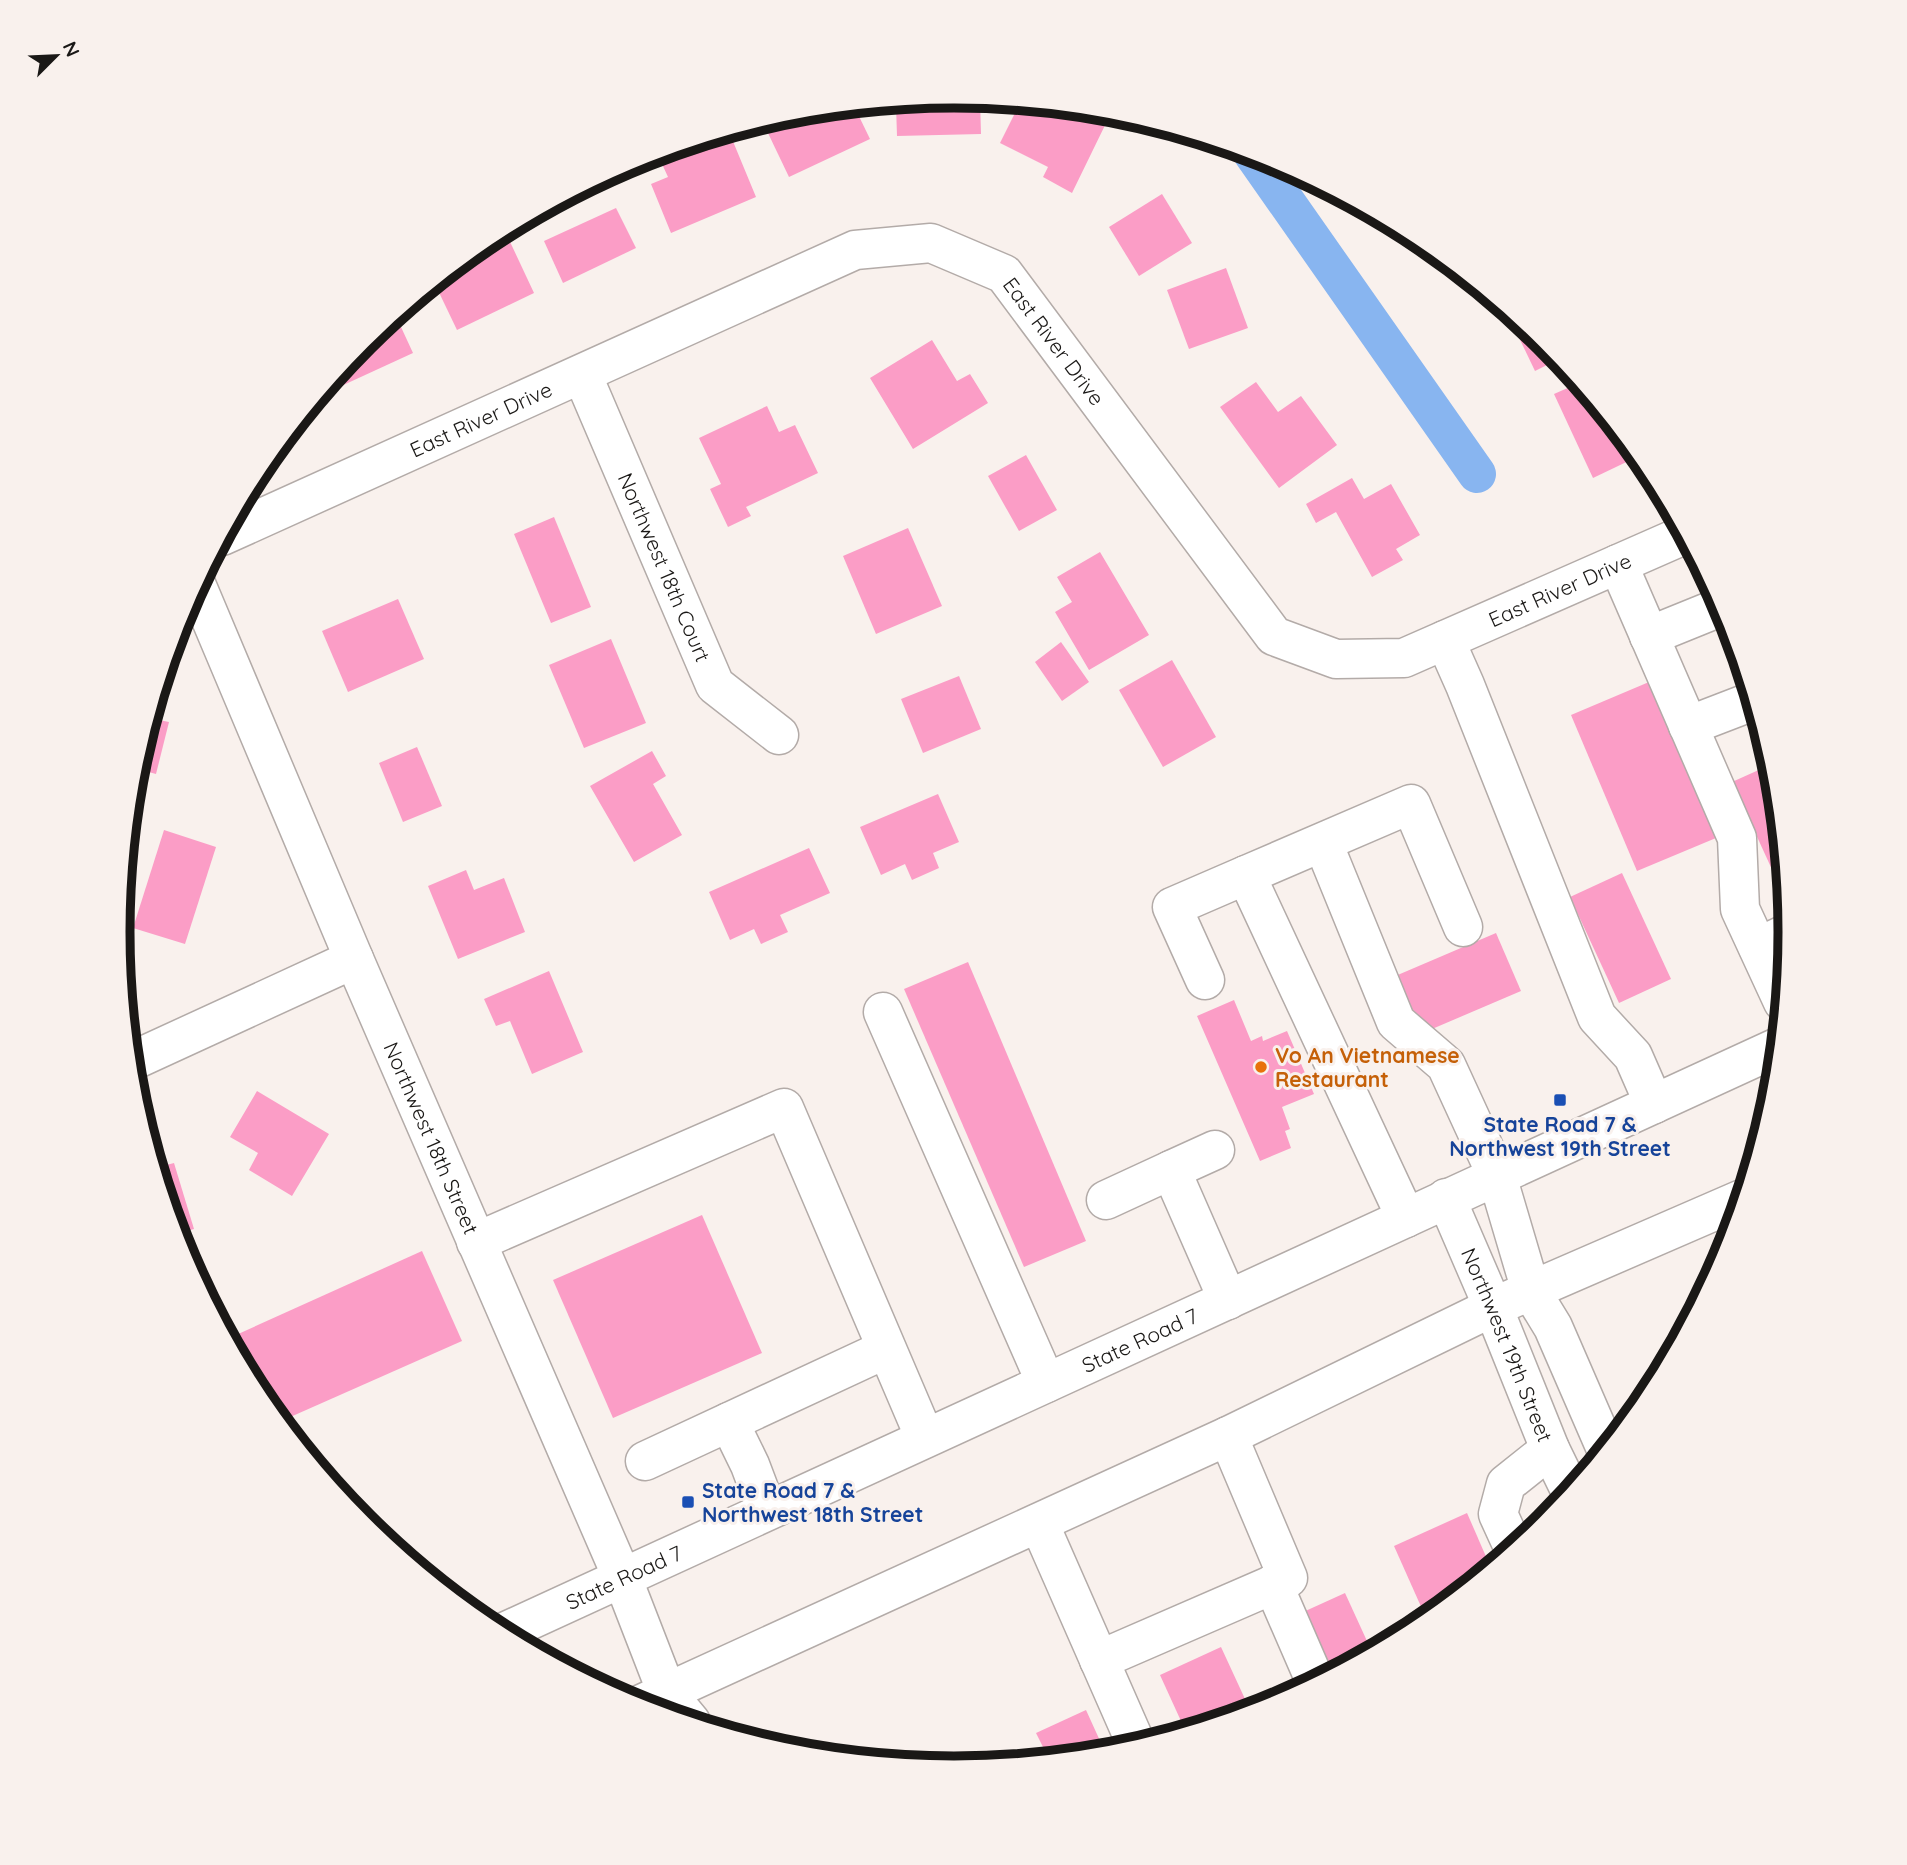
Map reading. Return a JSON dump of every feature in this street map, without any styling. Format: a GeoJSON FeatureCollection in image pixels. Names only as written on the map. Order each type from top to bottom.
{"type":"FeatureCollection","features":[{"type":"Feature","properties":{"kind":"street","name":"East River Drive"},"geometry":{"type":"LineString","coordinates":[[234,530],[855,250],[931,243],[1004,274],[1274,636],[1336,659],[1404,658],[1677,538]]}},
{"type":"Feature","properties":{"kind":"street","name":"Northwest 18th Court"},"geometry":{"type":"LineString","coordinates":[[582,374],[715,685],[779,735]]}},
{"type":"Feature","properties":{"kind":"street"},"geometry":{"type":"LineString","coordinates":[[1618,564],[1737,838],[1740,909],[1774,939],[1777,960]]}},
{"type":"Feature","properties":{"kind":"street","name":"Northwest 18th Street"},"geometry":{"type":"LineString","coordinates":[[201,596],[354,959],[622,1577],[652,1699]]}},
{"type":"Feature","properties":{"kind":"street"},"geometry":{"type":"LineString","coordinates":[[1649,636],[1712,610]]}},
{"type":"Feature","properties":{"kind":"street"},"geometry":{"type":"LineString","coordinates":[[1445,640],[1597,1017],[1633,1056],[1654,1104]]}},
{"type":"Feature","properties":{"kind":"street"},"geometry":{"type":"LineString","coordinates":[[1688,726],[1745,704]]}},
{"type":"Feature","properties":{"kind":"street"},"geometry":{"type":"LineString","coordinates":[[1205,980],[1172,906],[1411,804],[1463,927]]}},
{"type":"Feature","properties":{"kind":"street","name":"Northwest 19th Street"},"geometry":{"type":"LineString","coordinates":[[1323,843],[1396,1022],[1446,1065],[1497,1176],[1531,1291],[1553,1327],[1602,1440]]}},
{"type":"Feature","properties":{"kind":"street"},"geometry":{"type":"LineString","coordinates":[[1245,875],[1406,1218]]}},
{"type":"Feature","properties":{"kind":"street"},"geometry":{"type":"LineString","coordinates":[[140,1058],[354,959]]}},
{"type":"Feature","properties":{"kind":"street"},"geometry":{"type":"LineString","coordinates":[[883,1012],[1046,1383]]}},
{"type":"Feature","properties":{"kind":"street","name":"State Road 7"},"geometry":{"type":"LineString","coordinates":[[512,1628],[1768,1052]]}},
{"type":"Feature","properties":{"kind":"street"},"geometry":{"type":"LineString","coordinates":[[476,1242],[785,1108],[925,1438]]}},
{"type":"Feature","properties":{"kind":"street"},"geometry":{"type":"LineString","coordinates":[[1106,1200],[1215,1150]]}},
{"type":"Feature","properties":{"kind":"street"},"geometry":{"type":"LineString","coordinates":[[1171,1170],[1228,1300]]}},
{"type":"Feature","properties":{"kind":"street","name":"Northwest 19th Street"},"geometry":{"type":"LineString","coordinates":[[1446,1198],[1550,1450],[1566,1483]]}},
{"type":"Feature","properties":{"kind":"street"},"geometry":{"type":"LineString","coordinates":[[652,1699],[1228,1436],[1493,1307],[1732,1204]]}},
{"type":"Feature","properties":{"kind":"street"},"geometry":{"type":"LineString","coordinates":[[645,1461],[887,1349]]}},
{"type":"Feature","properties":{"kind":"street"},"geometry":{"type":"LineString","coordinates":[[729,1422],[750,1465],[767,1510]]}},
{"type":"Feature","properties":{"kind":"street"},"geometry":{"type":"LineString","coordinates":[[1100,1660],[1288,1578],[1228,1436]]}},
{"type":"Feature","properties":{"kind":"street"},"geometry":{"type":"LineString","coordinates":[[1510,1540],[1498,1514],[1506,1484],[1550,1450]]}},
{"type":"Feature","properties":{"kind":"street"},"geometry":{"type":"LineString","coordinates":[[1039,1523],[1133,1736]]}},
{"type":"Feature","properties":{"kind":"street"},"geometry":{"type":"LineString","coordinates":[[1273,1584],[1313,1674]]}},
{"type":"Feature","properties":{"kind":"building"},"geometry":{"type":"Polygon","coordinates":[[[980,109],[981,134],[897,136],[896,110],[980,109]]]}},
{"type":"Feature","properties":{"kind":"building"},"geometry":{"type":"Polygon","coordinates":[[[1016,111],[1106,123],[1072,193],[1043,177],[1048,167],[1000,143],[1016,111]]]}},
{"type":"Feature","properties":{"kind":"building"},"geometry":{"type":"Polygon","coordinates":[[[858,115],[870,139],[789,177],[767,131],[793,124],[858,115]]]}},
{"type":"Feature","properties":{"kind":"building"},"geometry":{"type":"Polygon","coordinates":[[[732,139],[756,197],[671,233],[651,184],[668,177],[661,162],[732,139]]]}},
{"type":"Feature","properties":{"kind":"building"},"geometry":{"type":"Polygon","coordinates":[[[1162,194],[1192,243],[1139,276],[1109,227],[1162,194]]]}},
{"type":"Feature","properties":{"kind":"building"},"geometry":{"type":"Polygon","coordinates":[[[616,208],[636,248],[563,283],[544,241],[616,208]]]}},
{"type":"Feature","properties":{"kind":"building"},"geometry":{"type":"Polygon","coordinates":[[[509,239],[534,293],[457,330],[438,290],[509,239]]]}},
{"type":"Feature","properties":{"kind":"building"},"geometry":{"type":"Polygon","coordinates":[[[1226,268],[1248,328],[1189,349],[1167,290],[1226,268]]]}},
{"type":"Feature","properties":{"kind":"building"},"geometry":{"type":"Polygon","coordinates":[[[399,323],[413,353],[334,390],[399,323]]]}},
{"type":"Feature","properties":{"kind":"building"},"geometry":{"type":"Polygon","coordinates":[[[1516,331],[1549,364],[1535,371],[1516,331]]]}},
{"type":"Feature","properties":{"kind":"building"},"geometry":{"type":"Polygon","coordinates":[[[932,340],[957,381],[970,374],[988,403],[913,449],[870,378],[932,340]]]}},
{"type":"Feature","properties":{"kind":"building"},"geometry":{"type":"Polygon","coordinates":[[[1256,382],[1278,412],[1301,396],[1337,445],[1279,488],[1220,407],[1256,382]]]}},
{"type":"Feature","properties":{"kind":"building"},"geometry":{"type":"Polygon","coordinates":[[[1571,387],[1629,461],[1593,478],[1554,394],[1571,387]]]}},
{"type":"Feature","properties":{"kind":"building"},"geometry":{"type":"Polygon","coordinates":[[[767,406],[779,432],[795,425],[818,473],[746,507],[751,516],[728,527],[710,489],[721,484],[699,438],[767,406]]]}},
{"type":"Feature","properties":{"kind":"building"},"geometry":{"type":"Polygon","coordinates":[[[1026,455],[1057,510],[1019,531],[988,476],[1026,455]]]}},
{"type":"Feature","properties":{"kind":"building"},"geometry":{"type":"Polygon","coordinates":[[[1352,478],[1364,499],[1391,484],[1420,535],[1396,549],[1403,560],[1372,577],[1336,512],[1316,523],[1306,504],[1352,478]]]}},
{"type":"Feature","properties":{"kind":"building"},"geometry":{"type":"Polygon","coordinates":[[[554,517],[591,607],[551,623],[514,534],[554,517]]]}},
{"type":"Feature","properties":{"kind":"building"},"geometry":{"type":"Polygon","coordinates":[[[908,528],[942,606],[876,634],[843,556],[908,528]]]}},
{"type":"Feature","properties":{"kind":"building"},"geometry":{"type":"Polygon","coordinates":[[[1100,552],[1149,635],[1089,670],[1055,612],[1072,602],[1057,577],[1100,552]]]}},
{"type":"Feature","properties":{"kind":"building"},"geometry":{"type":"Polygon","coordinates":[[[398,599],[424,659],[348,692],[322,631],[398,599]]]}},
{"type":"Feature","properties":{"kind":"building"},"geometry":{"type":"Polygon","coordinates":[[[611,639],[646,723],[584,748],[549,665],[611,639]]]}},
{"type":"Feature","properties":{"kind":"building"},"geometry":{"type":"Polygon","coordinates":[[[1061,642],[1089,682],[1062,701],[1035,662],[1061,642]]]}},
{"type":"Feature","properties":{"kind":"building"},"geometry":{"type":"Polygon","coordinates":[[[1172,660],[1216,737],[1163,767],[1119,690],[1172,660]]]}},
{"type":"Feature","properties":{"kind":"building"},"geometry":{"type":"Polygon","coordinates":[[[959,676],[981,729],[923,753],[901,699],[959,676]]]}},
{"type":"Feature","properties":{"kind":"building"},"geometry":{"type":"Polygon","coordinates":[[[1649,682],[1716,838],[1637,871],[1571,715],[1649,682]]]}},
{"type":"Feature","properties":{"kind":"building"},"geometry":{"type":"Polygon","coordinates":[[[158,720],[169,722],[156,774],[145,771],[158,720]]]}},
{"type":"Feature","properties":{"kind":"building"},"geometry":{"type":"Polygon","coordinates":[[[417,747],[442,806],[403,822],[379,763],[417,747]]]}},
{"type":"Feature","properties":{"kind":"building"},"geometry":{"type":"Polygon","coordinates":[[[652,751],[666,776],[653,784],[682,835],[634,862],[590,786],[652,751]]]}},
{"type":"Feature","properties":{"kind":"building"},"geometry":{"type":"Polygon","coordinates":[[[1761,769],[1776,878],[1732,782],[1761,769]]]}},
{"type":"Feature","properties":{"kind":"building"},"geometry":{"type":"Polygon","coordinates":[[[938,794],[959,842],[933,853],[939,868],[912,880],[905,864],[881,875],[860,827],[938,794]]]}},
{"type":"Feature","properties":{"kind":"building"},"geometry":{"type":"Polygon","coordinates":[[[164,830],[216,847],[185,944],[133,928],[164,830]]]}},
{"type":"Feature","properties":{"kind":"building"},"geometry":{"type":"Polygon","coordinates":[[[809,848],[830,893],[780,915],[788,932],[761,944],[754,929],[730,940],[709,892],[809,848]]]}},
{"type":"Feature","properties":{"kind":"building"},"geometry":{"type":"Polygon","coordinates":[[[466,870],[474,890],[504,878],[525,932],[458,959],[428,886],[466,870]]]}},
{"type":"Feature","properties":{"kind":"building"},"geometry":{"type":"Polygon","coordinates":[[[1622,873],[1671,979],[1619,1003],[1570,897],[1622,873]]]}},
{"type":"Feature","properties":{"kind":"building"},"geometry":{"type":"Polygon","coordinates":[[[1496,933],[1521,991],[1418,1035],[1393,977],[1496,933]]]}},
{"type":"Feature","properties":{"kind":"building"},"geometry":{"type":"Polygon","coordinates":[[[968,962],[1086,1241],[1024,1267],[904,989],[968,962]]]}},
{"type":"Feature","properties":{"kind":"building"},"geometry":{"type":"Polygon","coordinates":[[[549,971],[583,1052],[532,1074],[510,1021],[496,1026],[484,999],[549,971]]]}},
{"type":"Feature","properties":{"kind":"building","name":"Vo An Vietnamese Restaurant"},"geometry":{"type":"Polygon","coordinates":[[[1234,1000],[1251,1041],[1262,1036],[1263,1041],[1287,1031],[1314,1094],[1282,1107],[1290,1129],[1285,1131],[1291,1148],[1260,1161],[1197,1016],[1234,1000]]]}},
{"type":"Feature","properties":{"kind":"building"},"geometry":{"type":"Polygon","coordinates":[[[257,1091],[329,1134],[292,1196],[249,1170],[258,1153],[230,1137],[257,1091]]]}},
{"type":"Feature","properties":{"kind":"building"},"geometry":{"type":"Polygon","coordinates":[[[174,1163],[194,1229],[186,1231],[164,1166],[174,1163]]]}},
{"type":"Feature","properties":{"kind":"building"},"geometry":{"type":"Polygon","coordinates":[[[702,1215],[762,1353],[613,1418],[553,1280],[702,1215]]]}},
{"type":"Feature","properties":{"kind":"building"},"geometry":{"type":"Polygon","coordinates":[[[422,1251],[462,1341],[288,1418],[235,1335],[422,1251]]]}},
{"type":"Feature","properties":{"kind":"building"},"geometry":{"type":"Polygon","coordinates":[[[1467,1513],[1487,1560],[1422,1610],[1394,1546],[1467,1513]]]}},
{"type":"Feature","properties":{"kind":"building"},"geometry":{"type":"Polygon","coordinates":[[[1345,1593],[1368,1644],[1326,1668],[1301,1613],[1345,1593]]]}},
{"type":"Feature","properties":{"kind":"building"},"geometry":{"type":"Polygon","coordinates":[[[1221,1647],[1247,1702],[1182,1724],[1160,1675],[1221,1647]]]}},
{"type":"Feature","properties":{"kind":"building"},"geometry":{"type":"Polygon","coordinates":[[[1086,1710],[1101,1743],[1045,1751],[1036,1733],[1086,1710]]]}},
{"type":"Feature","properties":{"kind":"waterway"},"geometry":{"type":"LineString","coordinates":[[1263,169],[1477,474]]}},
{"type":"Feature","properties":{"kind":"place","name":"Vo An Vietnamese Restaurant"},"geometry":{"type":"Point","coordinates":[1261,1067]}},
{"type":"Feature","properties":{"kind":"place","name":"State Road 7 & Northwest 19th Street"},"geometry":{"type":"Point","coordinates":[1560,1100]}},
{"type":"Feature","properties":{"kind":"place","name":"State Road 7 & Northwest 18th Street"},"geometry":{"type":"Point","coordinates":[688,1502]}}]}
